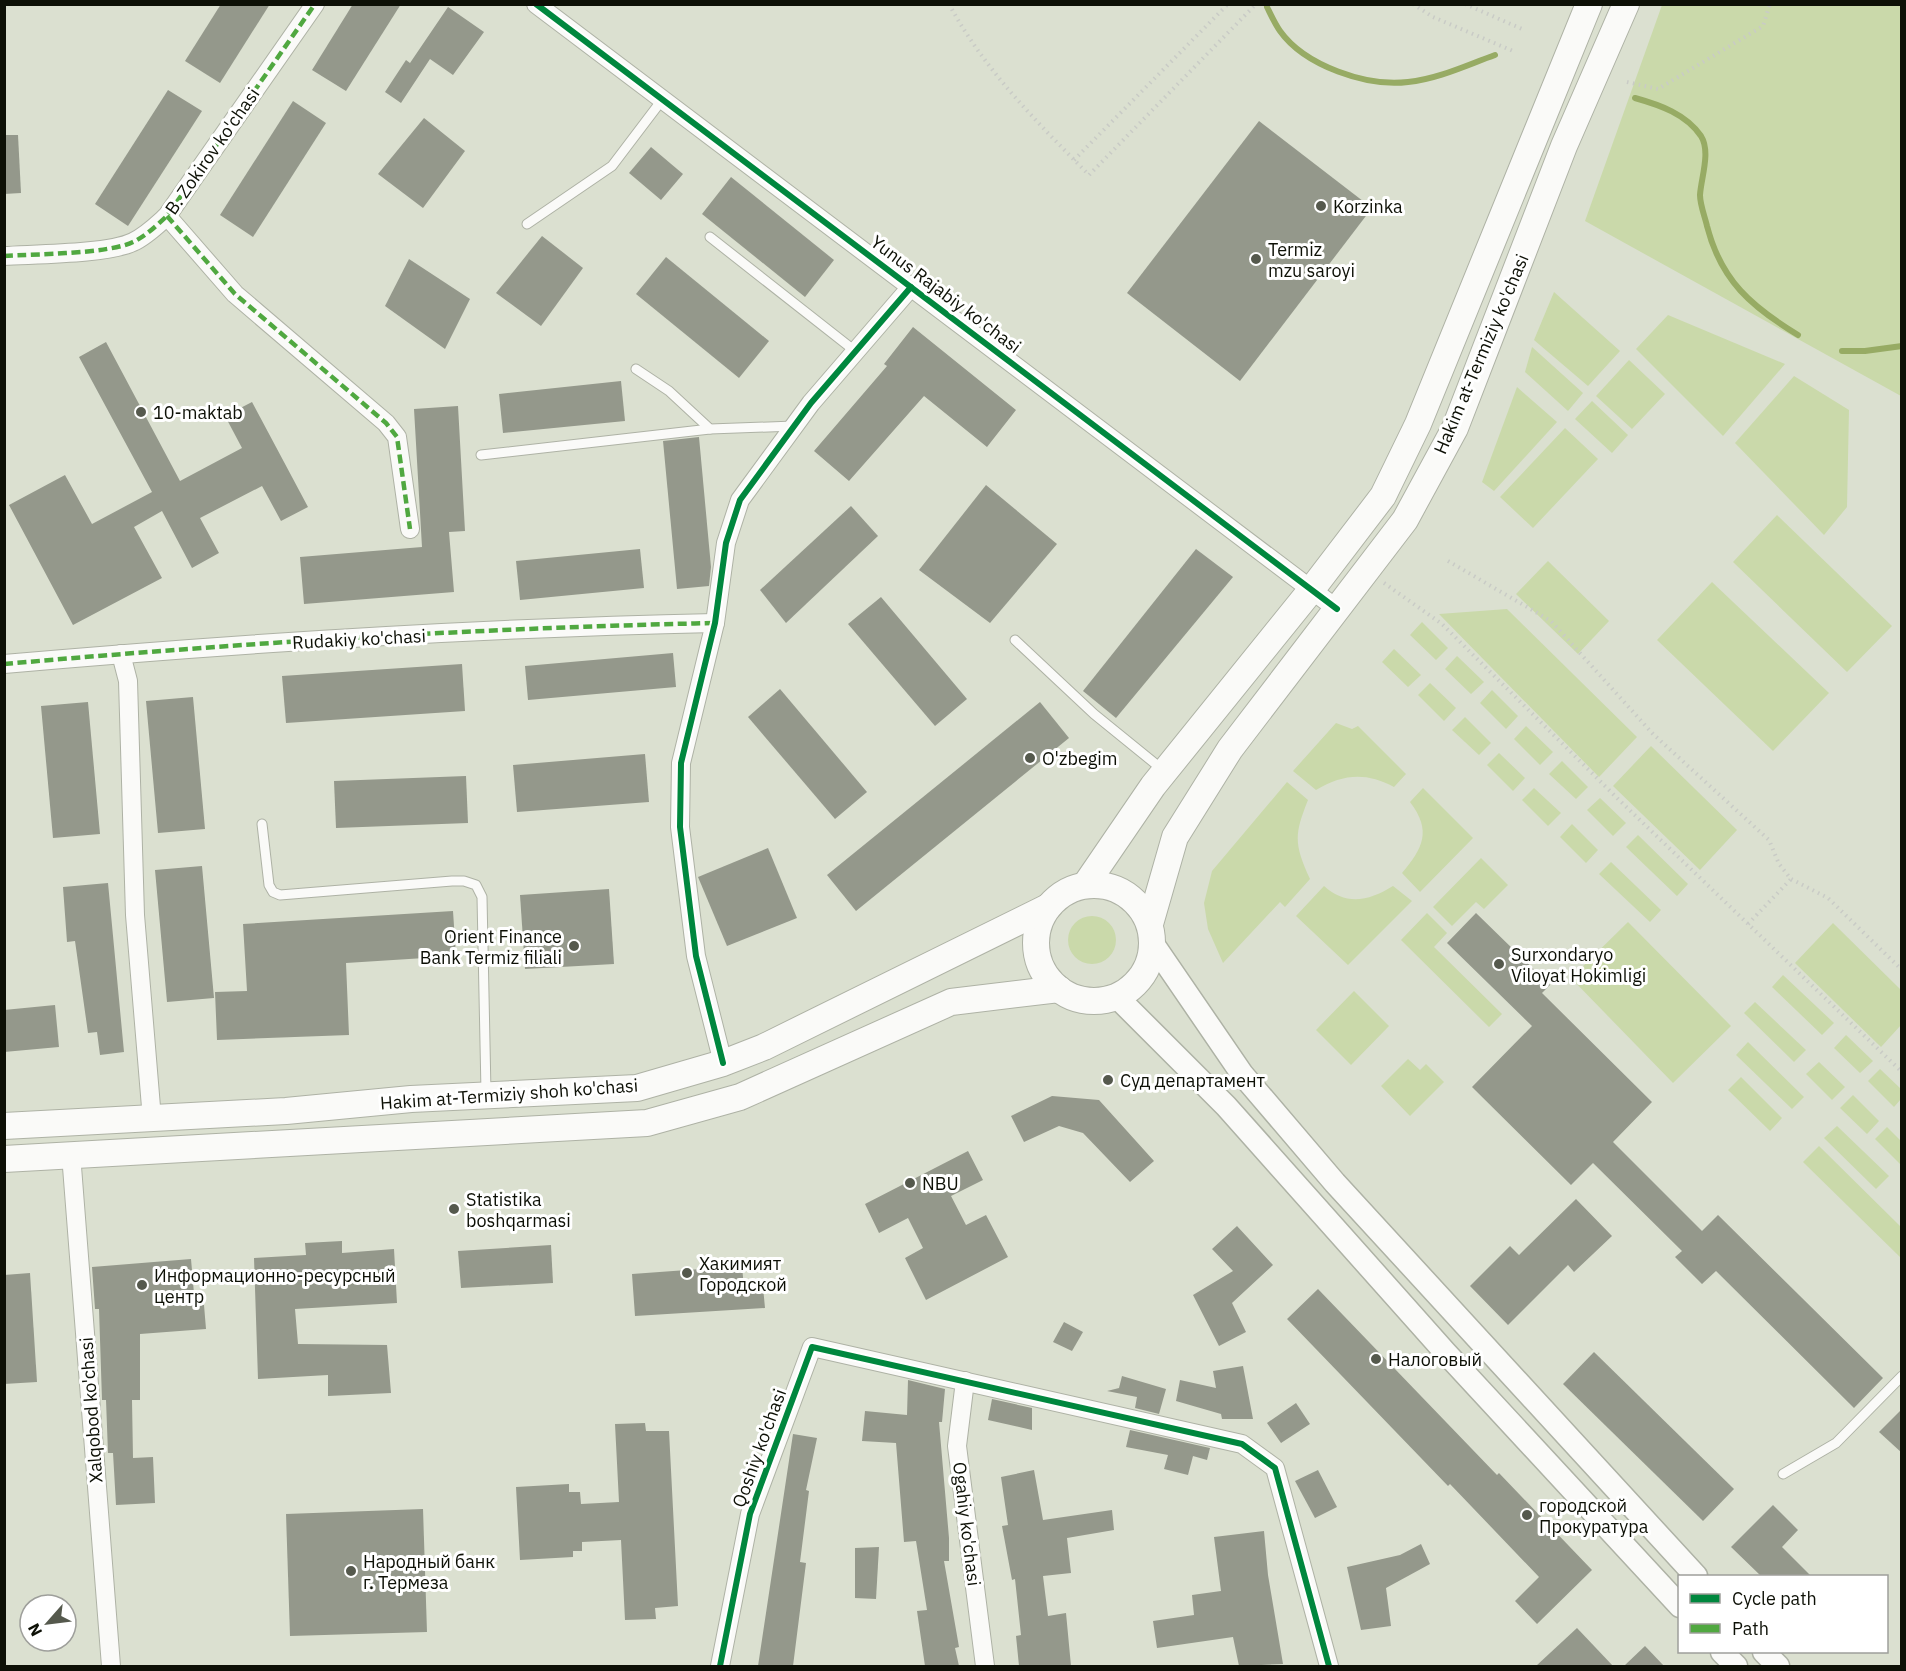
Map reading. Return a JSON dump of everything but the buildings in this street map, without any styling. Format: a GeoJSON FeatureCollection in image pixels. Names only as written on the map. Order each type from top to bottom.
{"type":"FeatureCollection","features":[{"type":"Feature","properties":{"kind":"main road","name":"Hakim at-Termiziy ko'chasi"},"geometry":{"type":"LineString","coordinates":[[1086,884],[1164,771],[1312,589],[1383,496],[1418,424],[1589,4]]}},
{"type":"Feature","properties":{"kind":"main road","name":"Hakim at-Termiziy ko'chasi"},"geometry":{"type":"LineString","coordinates":[[1152,934],[1175,837],[1230,749],[1405,520],[1455,428],[1564,146],[1626,4]]}},
{"type":"Feature","properties":{"kind":"main road"},"geometry":{"type":"LineString","coordinates":[[1086,884],[1107,885],[1125,893],[1141,906],[1152,934],[1151,961],[1143,976],[1131,989],[1116,997],[1097,1002],[1077,999],[1059,989],[1046,976],[1037,950],[1039,923],[1048,907],[1058,896],[1086,884]]}},
{"type":"Feature","properties":{"kind":"main road","name":"Hakim at-Termiziy shoh ko'chasi"},"geometry":{"type":"LineString","coordinates":[[4,1126],[152,1119],[486,1095],[636,1088],[723,1063],[764,1047],[1048,907]]}},
{"type":"Feature","properties":{"kind":"main road","name":"Hakim at-Termiziy shoh ko'chasi"},"geometry":{"type":"LineString","coordinates":[[4,1159],[647,1123],[740,1097],[951,1002],[1059,989]]}},
{"type":"Feature","properties":{"kind":"street","name":"B. Zokirov ko'chasi"},"geometry":{"type":"LineString","coordinates":[[4,256],[108,248],[133,242],[167,216],[315,4]]}},
{"type":"Feature","properties":{"kind":"street","name":"Yunus Rajabiy ko'chasi"},"geometry":{"type":"LineString","coordinates":[[536,4],[1337,609]]}},
{"type":"Feature","properties":{"kind":"street"},"geometry":{"type":"LineString","coordinates":[[167,216],[235,294],[392,430],[397,437],[410,529]]}},
{"type":"Feature","properties":{"kind":"street"},"geometry":{"type":"LineString","coordinates":[[723,1063],[696,956],[680,827],[681,763],[715,623],[726,543],[740,500],[794,426],[911,287]]}},
{"type":"Feature","properties":{"kind":"street","name":"Rudakiy ko'chasi"},"geometry":{"type":"LineString","coordinates":[[4,664],[121,654],[495,631],[715,623]]}},
{"type":"Feature","properties":{"kind":"street"},"geometry":{"type":"LineString","coordinates":[[121,654],[128,681],[135,915],[152,1119]]}},
{"type":"Feature","properties":{"kind":"street"},"geometry":{"type":"LineString","coordinates":[[1152,934],[1242,1074],[1312,1156],[1695,1575]]}},
{"type":"Feature","properties":{"kind":"street"},"geometry":{"type":"LineString","coordinates":[[1116,997],[1226,1106],[1398,1300],[1678,1604]]}},
{"type":"Feature","properties":{"kind":"street","name":"Xalqobod ko'chasi"},"geometry":{"type":"LineString","coordinates":[[71,1155],[111,1666]]}},
{"type":"Feature","properties":{"kind":"street","name":"Qoshiy ko'chasi"},"geometry":{"type":"LineString","coordinates":[[720,1666],[750,1514],[812,1347],[965,1381]]}},
{"type":"Feature","properties":{"kind":"street"},"geometry":{"type":"LineString","coordinates":[[965,1381],[1242,1444],[1275,1468],[1329,1666]]}},
{"type":"Feature","properties":{"kind":"street","name":"Ogahiy ko'chasi"},"geometry":{"type":"LineString","coordinates":[[965,1381],[957,1446],[985,1666]]}},
{"type":"Feature","properties":{"kind":"street"},"geometry":{"type":"LineString","coordinates":[[1723,1653],[1736,1666]]}},
{"type":"Feature","properties":{"kind":"street"},"geometry":{"type":"LineString","coordinates":[[1765,1653],[1778,1666]]}},
{"type":"Feature","properties":{"kind":"lane"},"geometry":{"type":"LineString","coordinates":[[527,224],[612,166],[662,100]]}},
{"type":"Feature","properties":{"kind":"lane"},"geometry":{"type":"LineString","coordinates":[[710,237],[855,351]]}},
{"type":"Feature","properties":{"kind":"lane"},"geometry":{"type":"LineString","coordinates":[[636,369],[669,391],[710,429]]}},
{"type":"Feature","properties":{"kind":"lane"},"geometry":{"type":"LineString","coordinates":[[481,455],[710,429],[794,426]]}},
{"type":"Feature","properties":{"kind":"lane"},"geometry":{"type":"LineString","coordinates":[[1015,640],[1094,714],[1164,771]]}},
{"type":"Feature","properties":{"kind":"lane"},"geometry":{"type":"LineString","coordinates":[[262,824],[269,885],[273,892],[280,895],[452,881],[464,881],[476,885],[482,897],[486,1095]]}},
{"type":"Feature","properties":{"kind":"lane"},"geometry":{"type":"LineString","coordinates":[[1783,1474],[1836,1443],[1902,1376]]}},
{"type":"Feature","properties":{"kind":"path"},"geometry":{"type":"LineString","coordinates":[[950,4],[966,35],[1022,108],[1089,176],[1256,4]]}},
{"type":"Feature","properties":{"kind":"path"},"geometry":{"type":"LineString","coordinates":[[1074,160],[1228,4]]}},
{"type":"Feature","properties":{"kind":"path"},"geometry":{"type":"LineString","coordinates":[[1413,4],[1434,17],[1513,51]]}},
{"type":"Feature","properties":{"kind":"path"},"geometry":{"type":"LineString","coordinates":[[1465,4],[1522,29]]}},
{"type":"Feature","properties":{"kind":"path"},"geometry":{"type":"LineString","coordinates":[[1627,82],[1658,89],[1763,26],[1770,4]]}},
{"type":"Feature","properties":{"kind":"path"},"geometry":{"type":"LineString","coordinates":[[1448,561],[1551,621],[1653,734],[1769,840],[1779,864],[1791,879],[1828,898],[1902,970]]}},
{"type":"Feature","properties":{"kind":"path"},"geometry":{"type":"LineString","coordinates":[[1366,571],[1442,624],[1902,1072]]}},
{"type":"Feature","properties":{"kind":"path"},"geometry":{"type":"LineString","coordinates":[[1748,924],[1791,879]]}},
{"type":"Feature","properties":{"kind":"green space"},"geometry":{"type":"Polygon","coordinates":[[[1662,5],[1901,5],[1901,396],[1585,221],[1662,5]]]}},
{"type":"Feature","properties":{"kind":"green space"},"geometry":{"type":"Polygon","coordinates":[[[1554,292],[1620,351],[1588,386],[1534,340],[1554,292]]]}},
{"type":"Feature","properties":{"kind":"green space"},"geometry":{"type":"Polygon","coordinates":[[[1668,315],[1785,364],[1723,436],[1636,349],[1668,315]]]}},
{"type":"Feature","properties":{"kind":"green space"},"geometry":{"type":"Polygon","coordinates":[[[1532,347],[1583,393],[1568,411],[1525,372],[1532,347]]]}},
{"type":"Feature","properties":{"kind":"green space"},"geometry":{"type":"Polygon","coordinates":[[[1629,360],[1665,394],[1632,429],[1596,396],[1629,360]]]}},
{"type":"Feature","properties":{"kind":"green space"},"geometry":{"type":"Polygon","coordinates":[[[1794,376],[1849,410],[1847,507],[1824,535],[1735,443],[1794,376]]]}},
{"type":"Feature","properties":{"kind":"green space"},"geometry":{"type":"Polygon","coordinates":[[[1517,387],[1557,422],[1494,491],[1482,482],[1517,387]]]}},
{"type":"Feature","properties":{"kind":"green space"},"geometry":{"type":"Polygon","coordinates":[[[1592,401],[1628,435],[1612,453],[1575,419],[1592,401]]]}},
{"type":"Feature","properties":{"kind":"green space"},"geometry":{"type":"Polygon","coordinates":[[[1565,428],[1598,459],[1533,528],[1500,497],[1565,428]]]}},
{"type":"Feature","properties":{"kind":"green space"},"geometry":{"type":"Polygon","coordinates":[[[1777,515],[1892,626],[1847,672],[1733,562],[1777,515]]]}},
{"type":"Feature","properties":{"kind":"green space"},"geometry":{"type":"Polygon","coordinates":[[[1548,561],[1609,621],[1578,654],[1516,594],[1548,561]]]}},
{"type":"Feature","properties":{"kind":"green space"},"geometry":{"type":"Polygon","coordinates":[[[1712,582],[1829,693],[1773,751],[1657,640],[1712,582]]]}},
{"type":"Feature","properties":{"kind":"green space"},"geometry":{"type":"Polygon","coordinates":[[[1507,609],[1637,737],[1599,777],[1439,614],[1507,609]]]}},
{"type":"Feature","properties":{"kind":"green space"},"geometry":{"type":"Polygon","coordinates":[[[1422,622],[1448,648],[1436,660],[1410,635],[1422,622]]]}},
{"type":"Feature","properties":{"kind":"green space"},"geometry":{"type":"Polygon","coordinates":[[[1394,649],[1421,675],[1408,687],[1382,662],[1394,649]]]}},
{"type":"Feature","properties":{"kind":"green space"},"geometry":{"type":"Polygon","coordinates":[[[1457,656],[1484,682],[1471,694],[1445,669],[1457,656]]]}},
{"type":"Feature","properties":{"kind":"green space"},"geometry":{"type":"Polygon","coordinates":[[[1430,683],[1456,708],[1444,721],[1418,695],[1430,683]]]}},
{"type":"Feature","properties":{"kind":"green space"},"geometry":{"type":"Polygon","coordinates":[[[1492,690],[1518,716],[1506,729],[1480,703],[1492,690]]]}},
{"type":"Feature","properties":{"kind":"green space"},"geometry":{"type":"Polygon","coordinates":[[[1465,717],[1491,743],[1479,755],[1452,730],[1465,717]]]}},
{"type":"Feature","properties":{"kind":"green space"},"geometry":{"type":"Polygon","coordinates":[[[1336,723],[1352,729],[1358,726],[1406,774],[1394,787],[1374,779],[1355,777],[1336,781],[1316,790],[1293,771],[1336,723]]]}},
{"type":"Feature","properties":{"kind":"green space"},"geometry":{"type":"Polygon","coordinates":[[[1526,726],[1553,752],[1540,765],[1514,739],[1526,726]]]}},
{"type":"Feature","properties":{"kind":"green space"},"geometry":{"type":"Polygon","coordinates":[[[1651,746],[1737,830],[1700,870],[1613,786],[1651,746]]]}},
{"type":"Feature","properties":{"kind":"green space"},"geometry":{"type":"Polygon","coordinates":[[[1499,753],[1525,778],[1513,791],[1487,765],[1499,753]]]}},
{"type":"Feature","properties":{"kind":"green space"},"geometry":{"type":"Polygon","coordinates":[[[1562,761],[1588,787],[1576,799],[1549,774],[1562,761]]]}},
{"type":"Feature","properties":{"kind":"green space"},"geometry":{"type":"Polygon","coordinates":[[[1287,782],[1308,800],[1300,822],[1298,840],[1301,857],[1310,879],[1285,907],[1280,902],[1223,963],[1208,929],[1204,903],[1212,871],[1287,782]]]}},
{"type":"Feature","properties":{"kind":"green space"},"geometry":{"type":"Polygon","coordinates":[[[1423,788],[1473,838],[1420,892],[1402,873],[1420,847],[1422,839],[1421,822],[1410,802],[1423,788]]]}},
{"type":"Feature","properties":{"kind":"green space"},"geometry":{"type":"Polygon","coordinates":[[[1534,788],[1561,813],[1548,826],[1522,800],[1534,788]]]}},
{"type":"Feature","properties":{"kind":"green space"},"geometry":{"type":"Polygon","coordinates":[[[1600,798],[1626,823],[1613,836],[1587,810],[1600,798]]]}},
{"type":"Feature","properties":{"kind":"green space"},"geometry":{"type":"Polygon","coordinates":[[[1572,824],[1598,850],[1586,863],[1560,837],[1572,824]]]}},
{"type":"Feature","properties":{"kind":"green space"},"geometry":{"type":"Polygon","coordinates":[[[1638,835],[1688,884],[1677,896],[1626,847],[1638,835]]]}},
{"type":"Feature","properties":{"kind":"green space"},"geometry":{"type":"Polygon","coordinates":[[[1481,858],[1508,885],[1484,909],[1476,902],[1452,926],[1433,907],[1481,858]]]}},
{"type":"Feature","properties":{"kind":"green space"},"geometry":{"type":"Polygon","coordinates":[[[1611,862],[1661,910],[1650,922],[1599,874],[1611,862]]]}},
{"type":"Feature","properties":{"kind":"green space"},"geometry":{"type":"Polygon","coordinates":[[[1324,886],[1341,897],[1358,899],[1375,895],[1393,886],[1412,901],[1348,965],[1296,916],[1324,886]]]}},
{"type":"Feature","properties":{"kind":"green space"},"geometry":{"type":"Polygon","coordinates":[[[1427,913],[1447,933],[1434,947],[1502,1014],[1489,1027],[1401,940],[1427,913]]]}},
{"type":"Feature","properties":{"kind":"green space"},"geometry":{"type":"Polygon","coordinates":[[[1092,916],[1109,923],[1116,940],[1109,957],[1092,964],[1075,957],[1068,940],[1075,923],[1092,916]]]}},
{"type":"Feature","properties":{"kind":"green space"},"geometry":{"type":"Polygon","coordinates":[[[1628,922],[1731,1026],[1673,1083],[1571,978],[1628,922]]]}},
{"type":"Feature","properties":{"kind":"green space"},"geometry":{"type":"Polygon","coordinates":[[[1833,923],[1901,990],[1901,1025],[1881,1047],[1795,963],[1833,923]]]}},
{"type":"Feature","properties":{"kind":"green space"},"geometry":{"type":"Polygon","coordinates":[[[1783,975],[1834,1023],[1822,1035],[1772,987],[1783,975]]]}},
{"type":"Feature","properties":{"kind":"green space"},"geometry":{"type":"Polygon","coordinates":[[[1354,991],[1389,1026],[1351,1065],[1316,1030],[1354,991]]]}},
{"type":"Feature","properties":{"kind":"green space"},"geometry":{"type":"Polygon","coordinates":[[[1755,1002],[1806,1050],[1794,1062],[1744,1013],[1755,1002]]]}},
{"type":"Feature","properties":{"kind":"green space"},"geometry":{"type":"Polygon","coordinates":[[[1846,1035],[1873,1061],[1860,1073],[1834,1048],[1846,1035]]]}},
{"type":"Feature","properties":{"kind":"green space"},"geometry":{"type":"Polygon","coordinates":[[[1748,1042],[1804,1097],[1792,1109],[1736,1055],[1748,1042]]]}},
{"type":"Feature","properties":{"kind":"green space"},"geometry":{"type":"Polygon","coordinates":[[[1408,1059],[1420,1070],[1426,1064],[1444,1082],[1410,1116],[1381,1086],[1408,1059]]]}},
{"type":"Feature","properties":{"kind":"green space"},"geometry":{"type":"Polygon","coordinates":[[[1819,1062],[1845,1087],[1832,1100],[1806,1074],[1819,1062]]]}},
{"type":"Feature","properties":{"kind":"green space"},"geometry":{"type":"Polygon","coordinates":[[[1880,1069],[1901,1089],[1901,1099],[1894,1107],[1868,1081],[1880,1069]]]}},
{"type":"Feature","properties":{"kind":"green space"},"geometry":{"type":"Polygon","coordinates":[[[1741,1077],[1782,1118],[1770,1131],[1728,1090],[1741,1077]]]}},
{"type":"Feature","properties":{"kind":"green space"},"geometry":{"type":"Polygon","coordinates":[[[1853,1095],[1879,1121],[1867,1134],[1840,1108],[1853,1095]]]}},
{"type":"Feature","properties":{"kind":"green space"},"geometry":{"type":"Polygon","coordinates":[[[1837,1126],[1889,1176],[1876,1189],[1824,1138],[1837,1126]]]}},
{"type":"Feature","properties":{"kind":"green space"},"geometry":{"type":"Polygon","coordinates":[[[1887,1127],[1901,1141],[1901,1165],[1875,1139],[1887,1127]]]}},
{"type":"Feature","properties":{"kind":"green space"},"geometry":{"type":"Polygon","coordinates":[[[1819,1146],[1901,1227],[1901,1258],[1803,1162],[1819,1146]]]}},
{"type":"Feature","properties":{"kind":"waterway"},"geometry":{"type":"LineString","coordinates":[[1267,7],[1280,31],[1305,54],[1338,72],[1374,81],[1392,83],[1430,78],[1495,55]]}},
{"type":"Feature","properties":{"kind":"waterway"},"geometry":{"type":"LineString","coordinates":[[1635,98],[1663,107],[1680,116],[1701,136],[1705,150],[1701,203],[1713,245],[1721,262],[1740,291],[1766,314],[1798,335]]}},
{"type":"Feature","properties":{"kind":"waterway"},"geometry":{"type":"LineString","coordinates":[[1842,351],[1865,351],[1902,346]]}},
{"type":"Feature","properties":{"kind":"marked path"},"geometry":{"type":"LineString","coordinates":[[4,256],[107,249],[133,242],[151,230],[167,216],[315,4]]}},
{"type":"Feature","properties":{"kind":"marked path"},"geometry":{"type":"LineString","coordinates":[[167,216],[235,294],[386,423],[397,437],[410,529]]}},
{"type":"Feature","properties":{"kind":"marked path"},"geometry":{"type":"LineString","coordinates":[[4,664],[182,649],[360,638],[715,623]]}},
{"type":"Feature","properties":{"kind":"cycle path"},"geometry":{"type":"LineString","coordinates":[[536,4],[1337,609]]}},
{"type":"Feature","properties":{"kind":"cycle path"},"geometry":{"type":"LineString","coordinates":[[723,1063],[696,956],[680,827],[681,763],[715,623],[726,543],[740,500],[811,403],[911,287]]}},
{"type":"Feature","properties":{"kind":"cycle path"},"geometry":{"type":"LineString","coordinates":[[720,1666],[750,1514],[812,1347],[1242,1444],[1275,1468],[1329,1666]]}},
{"type":"Feature","properties":{"kind":"place","name":"Korzinka"},"geometry":{"type":"Point","coordinates":[1321,206]}},
{"type":"Feature","properties":{"kind":"place","name":"Termiz mzu saroyi"},"geometry":{"type":"Point","coordinates":[1256,259]}},
{"type":"Feature","properties":{"kind":"place","name":"10-maktab"},"geometry":{"type":"Point","coordinates":[141,412]}},
{"type":"Feature","properties":{"kind":"place","name":"O'zbegim"},"geometry":{"type":"Point","coordinates":[1030,758]}},
{"type":"Feature","properties":{"kind":"place","name":"Orient Finance Bank Termiz filiali"},"geometry":{"type":"Point","coordinates":[574,946]}},
{"type":"Feature","properties":{"kind":"place","name":"Surxondaryo Viloyat Hokimligi"},"geometry":{"type":"Point","coordinates":[1499,964]}},
{"type":"Feature","properties":{"kind":"place","name":"Суд департамент"},"geometry":{"type":"Point","coordinates":[1108,1080]}},
{"type":"Feature","properties":{"kind":"place","name":"NBU"},"geometry":{"type":"Point","coordinates":[910,1183]}},
{"type":"Feature","properties":{"kind":"place","name":"Statistika boshqarmasi"},"geometry":{"type":"Point","coordinates":[454,1209]}},
{"type":"Feature","properties":{"kind":"place","name":"Хакимият Городской"},"geometry":{"type":"Point","coordinates":[687,1273]}},
{"type":"Feature","properties":{"kind":"place","name":"Информационно-ресурсный центр"},"geometry":{"type":"Point","coordinates":[142,1285]}},
{"type":"Feature","properties":{"kind":"place","name":"Налоговый"},"geometry":{"type":"Point","coordinates":[1376,1359]}},
{"type":"Feature","properties":{"kind":"place","name":"городской Прокуратура"},"geometry":{"type":"Point","coordinates":[1527,1515]}},
{"type":"Feature","properties":{"kind":"place","name":"Народный банк г. Термеза"},"geometry":{"type":"Point","coordinates":[351,1571]}}]}
